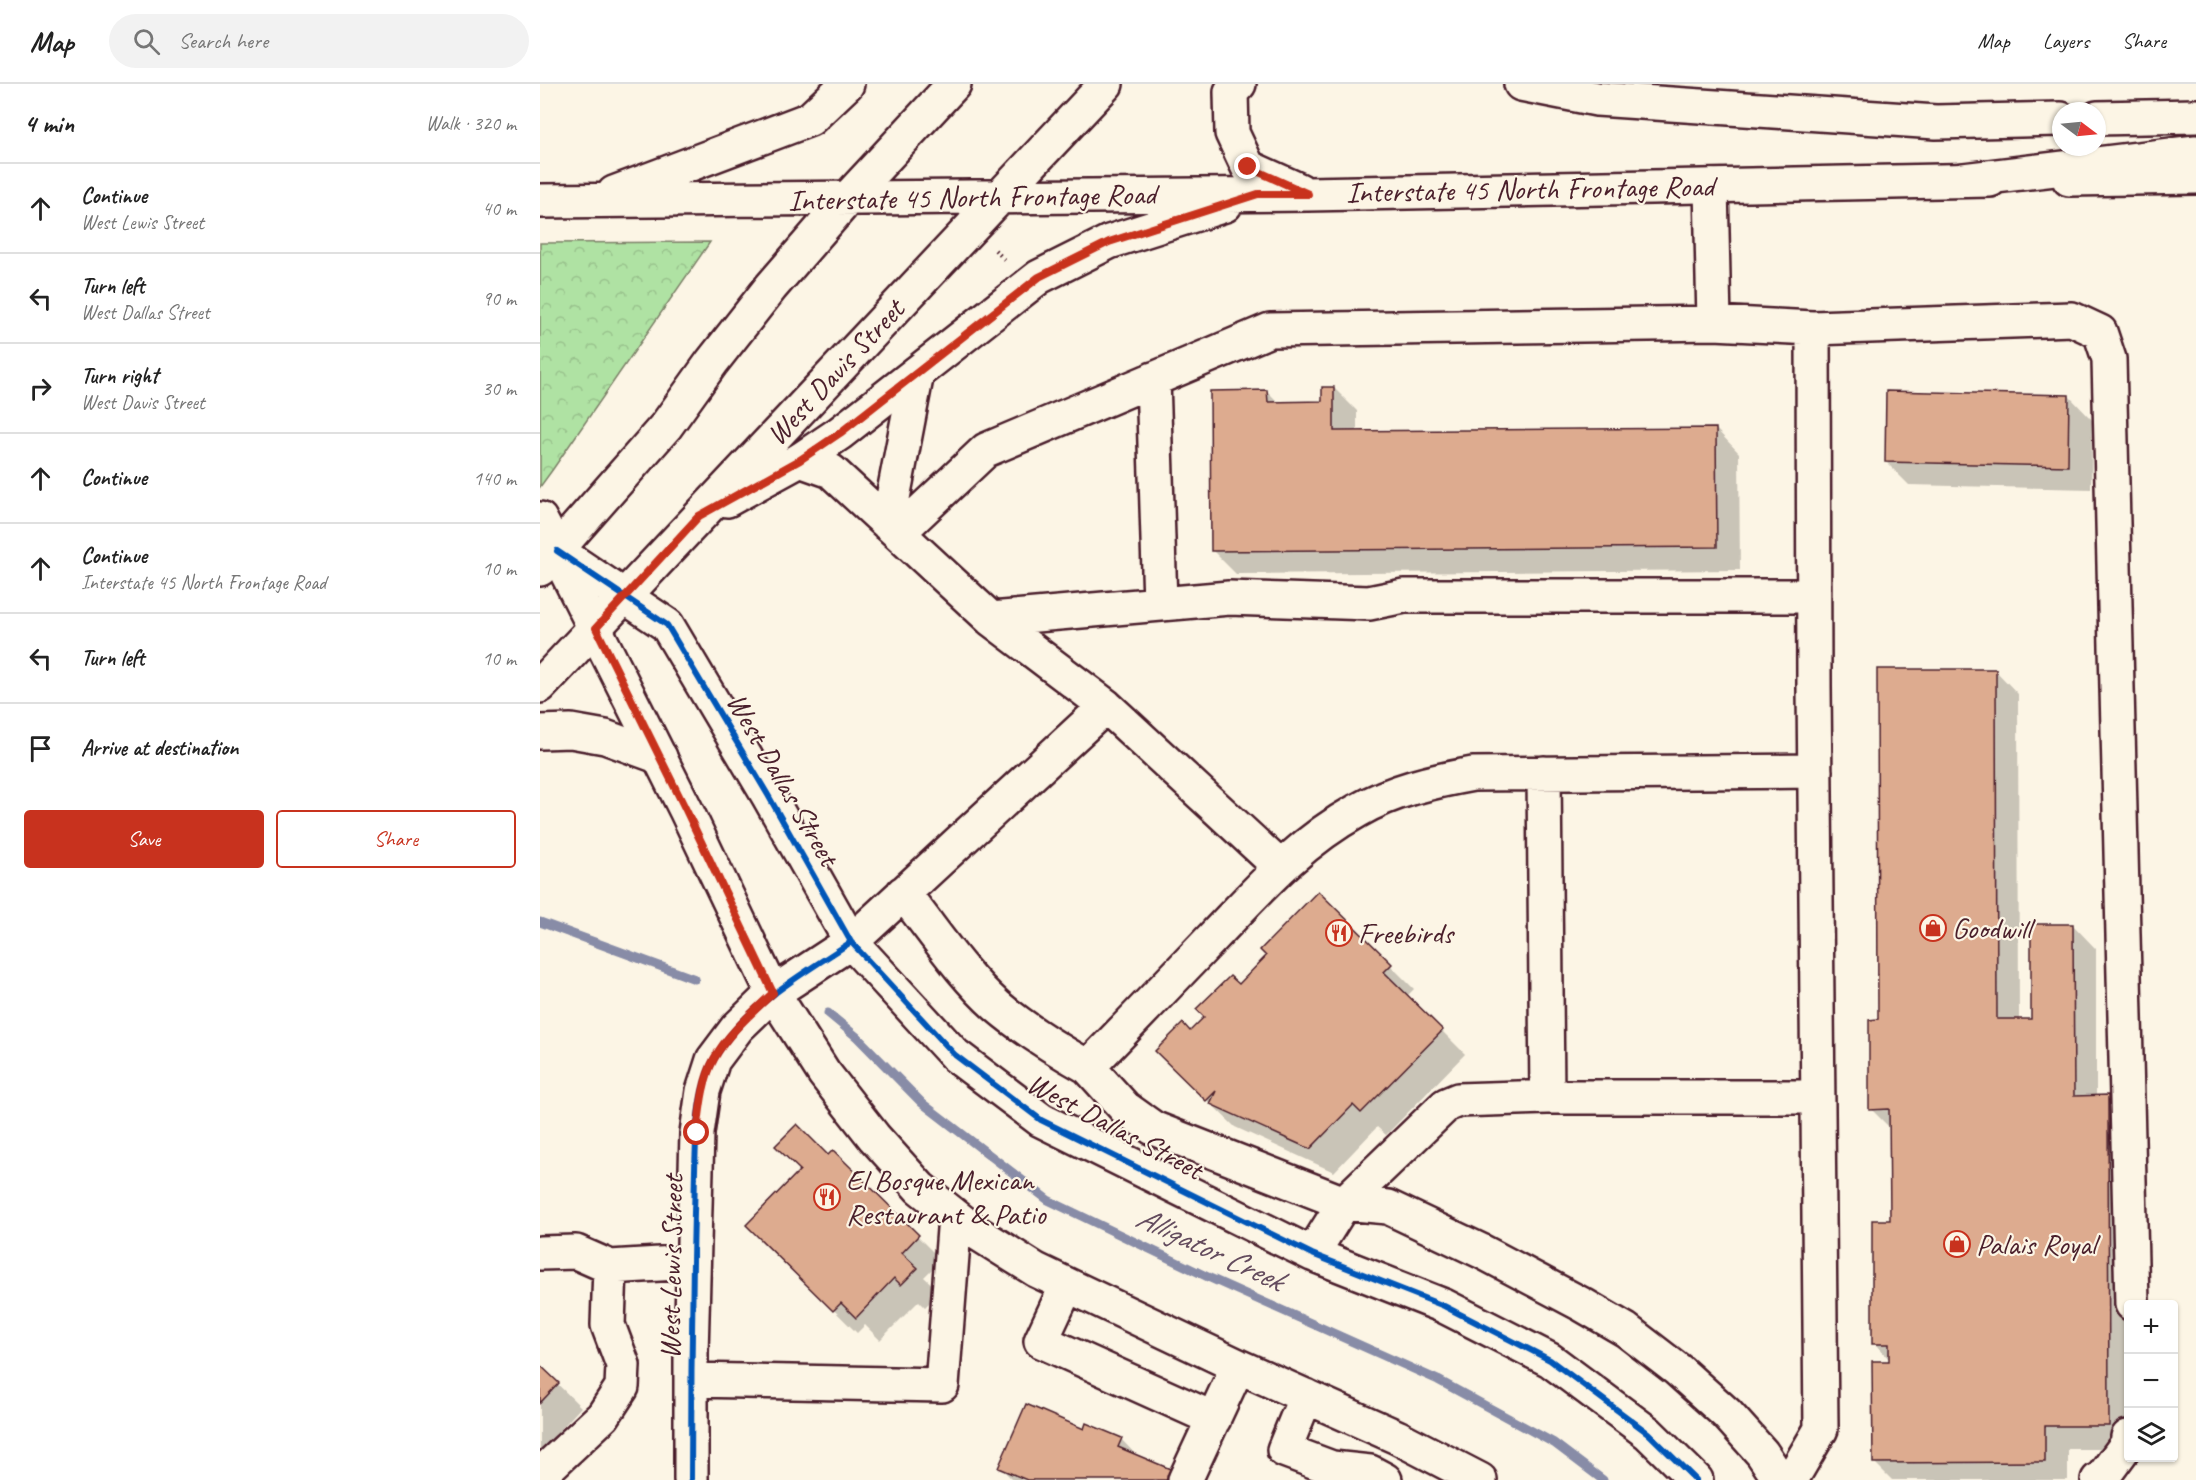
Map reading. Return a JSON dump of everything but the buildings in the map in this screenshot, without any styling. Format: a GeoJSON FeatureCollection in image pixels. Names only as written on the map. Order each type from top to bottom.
{"type":"FeatureCollection","features":[{"type":"Feature","properties":{"kind":"main road"},"geometry":{"type":"LineString","coordinates":[[592,201],[810,119],[847,84]]}},
{"type":"Feature","properties":{"kind":"main road"},"geometry":{"type":"LineString","coordinates":[[548,560],[666,426],[771,286],[848,198],[954,84]]}},
{"type":"Feature","properties":{"kind":"main road","name":"West Davis Street"},"geometry":{"type":"LineString","coordinates":[[540,686],[1106,84]]}},
{"type":"Feature","properties":{"kind":"main road"},"geometry":{"type":"LineString","coordinates":[[1239,84],[1232,92],[1232,133],[1248,167],[1308,194]]}},
{"type":"Feature","properties":{"kind":"main road"},"geometry":{"type":"LineString","coordinates":[[1521,84],[1597,99],[1936,122],[2052,119]]}},
{"type":"Feature","properties":{"kind":"main road"},"geometry":{"type":"LineString","coordinates":[[2106,118],[2196,116]]}},
{"type":"Feature","properties":{"kind":"main road"},"geometry":{"type":"LineString","coordinates":[[1963,180],[2196,152]]}},
{"type":"Feature","properties":{"kind":"main road","name":"Interstate 45 North Frontage Road"},"geometry":{"type":"LineString","coordinates":[[540,201],[1308,194],[2196,177]]}},
{"type":"Feature","properties":{"kind":"main road"},"geometry":{"type":"LineString","coordinates":[[1712,186],[1714,323]]}},
{"type":"Feature","properties":{"kind":"main road"},"geometry":{"type":"LineString","coordinates":[[699,516],[800,460],[840,433],[1039,277],[1109,242],[1258,194]]}},
{"type":"Feature","properties":{"kind":"main road"},"geometry":{"type":"LineString","coordinates":[[893,529],[986,450],[1270,330],[1714,323],[1813,328],[2072,319],[2100,332],[2109,359],[2132,1300]]}},
{"type":"Feature","properties":{"kind":"main road"},"geometry":{"type":"LineString","coordinates":[[903,893],[996,1005],[1033,1035],[1088,1067],[1125,1108],[1153,1128],[1344,1203],[1388,1207],[1530,1276],[1626,1330],[1678,1370],[1727,1414],[1762,1453],[1797,1477],[1821,1429],[1813,596],[1813,328]]}},
{"type":"Feature","properties":{"kind":"main road"},"geometry":{"type":"LineString","coordinates":[[893,529],[917,373]]}},
{"type":"Feature","properties":{"kind":"main road"},"geometry":{"type":"LineString","coordinates":[[1153,379],[1160,603]]}},
{"type":"Feature","properties":{"kind":"main road"},"geometry":{"type":"LineString","coordinates":[[800,460],[831,471],[991,619],[1106,706],[1280,867]]}},
{"type":"Feature","properties":{"kind":"main road"},"geometry":{"type":"LineString","coordinates":[[540,519],[548,560],[596,628],[773,993],[824,1073],[874,1137],[921,1188],[974,1231],[1036,1270],[1238,1366],[1396,1437],[1480,1480]]}},
{"type":"Feature","properties":{"kind":"main road","name":"West Dallas Street"},"geometry":{"type":"LineString","coordinates":[[548,560],[624,596],[667,625],[768,795],[851,942],[955,1055],[1041,1119],[1312,1254],[1444,1306],[1551,1360],[1648,1433],[1696,1480]]}},
{"type":"Feature","properties":{"kind":"main road"},"geometry":{"type":"LineString","coordinates":[[991,619],[1229,598],[1369,603],[1404,596],[1813,596]]}},
{"type":"Feature","properties":{"kind":"main road","name":"West Lewis Street"},"geometry":{"type":"LineString","coordinates":[[690,1480],[697,1133],[703,1091],[713,1060],[736,1029],[773,993],[851,942],[1106,706]]}},
{"type":"Feature","properties":{"kind":"main road"},"geometry":{"type":"LineString","coordinates":[[540,732],[571,731],[605,737],[660,757]]}},
{"type":"Feature","properties":{"kind":"main road"},"geometry":{"type":"LineString","coordinates":[[1088,1067],[1280,867],[1326,831],[1358,810],[1420,785],[1473,774],[1815,771]]}},
{"type":"Feature","properties":{"kind":"main road"},"geometry":{"type":"LineString","coordinates":[[1544,773],[1547,1097]]}},
{"type":"Feature","properties":{"kind":"main road"},"geometry":{"type":"LineString","coordinates":[[1312,1254],[1344,1203],[1446,1105],[1458,1100],[1547,1097],[1817,1096]]}},
{"type":"Feature","properties":{"kind":"main road"},"geometry":{"type":"LineString","coordinates":[[691,1380],[942,1385],[955,1216]]}},
{"type":"Feature","properties":{"kind":"main road"},"geometry":{"type":"LineString","coordinates":[[540,1253],[576,1252],[610,1267],[693,1262]]}},
{"type":"Feature","properties":{"kind":"main road"},"geometry":{"type":"LineString","coordinates":[[540,1475],[603,1416],[622,1387],[623,1365],[608,1325],[610,1267]]}},
{"type":"Feature","properties":{"kind":"main road"},"geometry":{"type":"LineString","coordinates":[[1067,1285],[1041,1341],[1214,1419]]}},
{"type":"Feature","properties":{"kind":"main road"},"geometry":{"type":"LineString","coordinates":[[1185,1480],[1238,1366]]}},
{"type":"Feature","properties":{"kind":"main road"},"geometry":{"type":"LineString","coordinates":[[1306,1396],[1284,1450],[1332,1468],[1370,1472],[1385,1480]]}},
{"type":"Feature","properties":{"kind":"main road"},"geometry":{"type":"LineString","coordinates":[[2098,1480],[2102,1478],[2124,1448]]}},
{"type":"Feature","properties":{"kind":"green space"},"geometry":{"type":"Polygon","coordinates":[[[710,242],[553,469],[540,487],[540,243],[710,242]]]}},
{"type":"Feature","properties":{"kind":"waterway","name":"Alligator Creek"},"geometry":{"type":"LineString","coordinates":[[540,922],[695,979]]}},
{"type":"Feature","properties":{"kind":"waterway","name":"Alligator Creek"},"geometry":{"type":"LineString","coordinates":[[828,1013],[857,1037],[922,1103],[1048,1200],[1210,1278],[1438,1380],[1554,1443],[1603,1480]]}},
{"type":"Feature","properties":{"kind":"cycle path"},"geometry":{"type":"LineString","coordinates":[[557,551],[667,625],[768,795],[851,942],[955,1055],[1041,1120],[1312,1254],[1444,1306],[1550,1360],[1648,1433],[1696,1480]]}},
{"type":"Feature","properties":{"kind":"cycle path"},"geometry":{"type":"LineString","coordinates":[[691,1480],[695,1155],[699,1113],[707,1075],[726,1040],[757,1007],[851,942]]}},
{"type":"Feature","properties":{"kind":"place","name":"Goodwill"},"geometry":{"type":"Point","coordinates":[1933,928]}},
{"type":"Feature","properties":{"kind":"place","name":"Freebirds"},"geometry":{"type":"Point","coordinates":[1339,933]}},
{"type":"Feature","properties":{"kind":"place","name":"El Bosque Mexican Restaurant & Patio"},"geometry":{"type":"Point","coordinates":[827,1197]}},
{"type":"Feature","properties":{"kind":"place","name":"Palais Royal"},"geometry":{"type":"Point","coordinates":[1957,1244]}},
{"type":"Feature","properties":{"kind":"route"},"geometry":{"type":"LineString","coordinates":[[697,1133],[703,1091],[713,1060],[736,1029],[773,993],[596,628],[699,516],[800,460],[840,433],[1039,277],[1109,242],[1258,194],[1308,194],[1248,167]]}}]}
